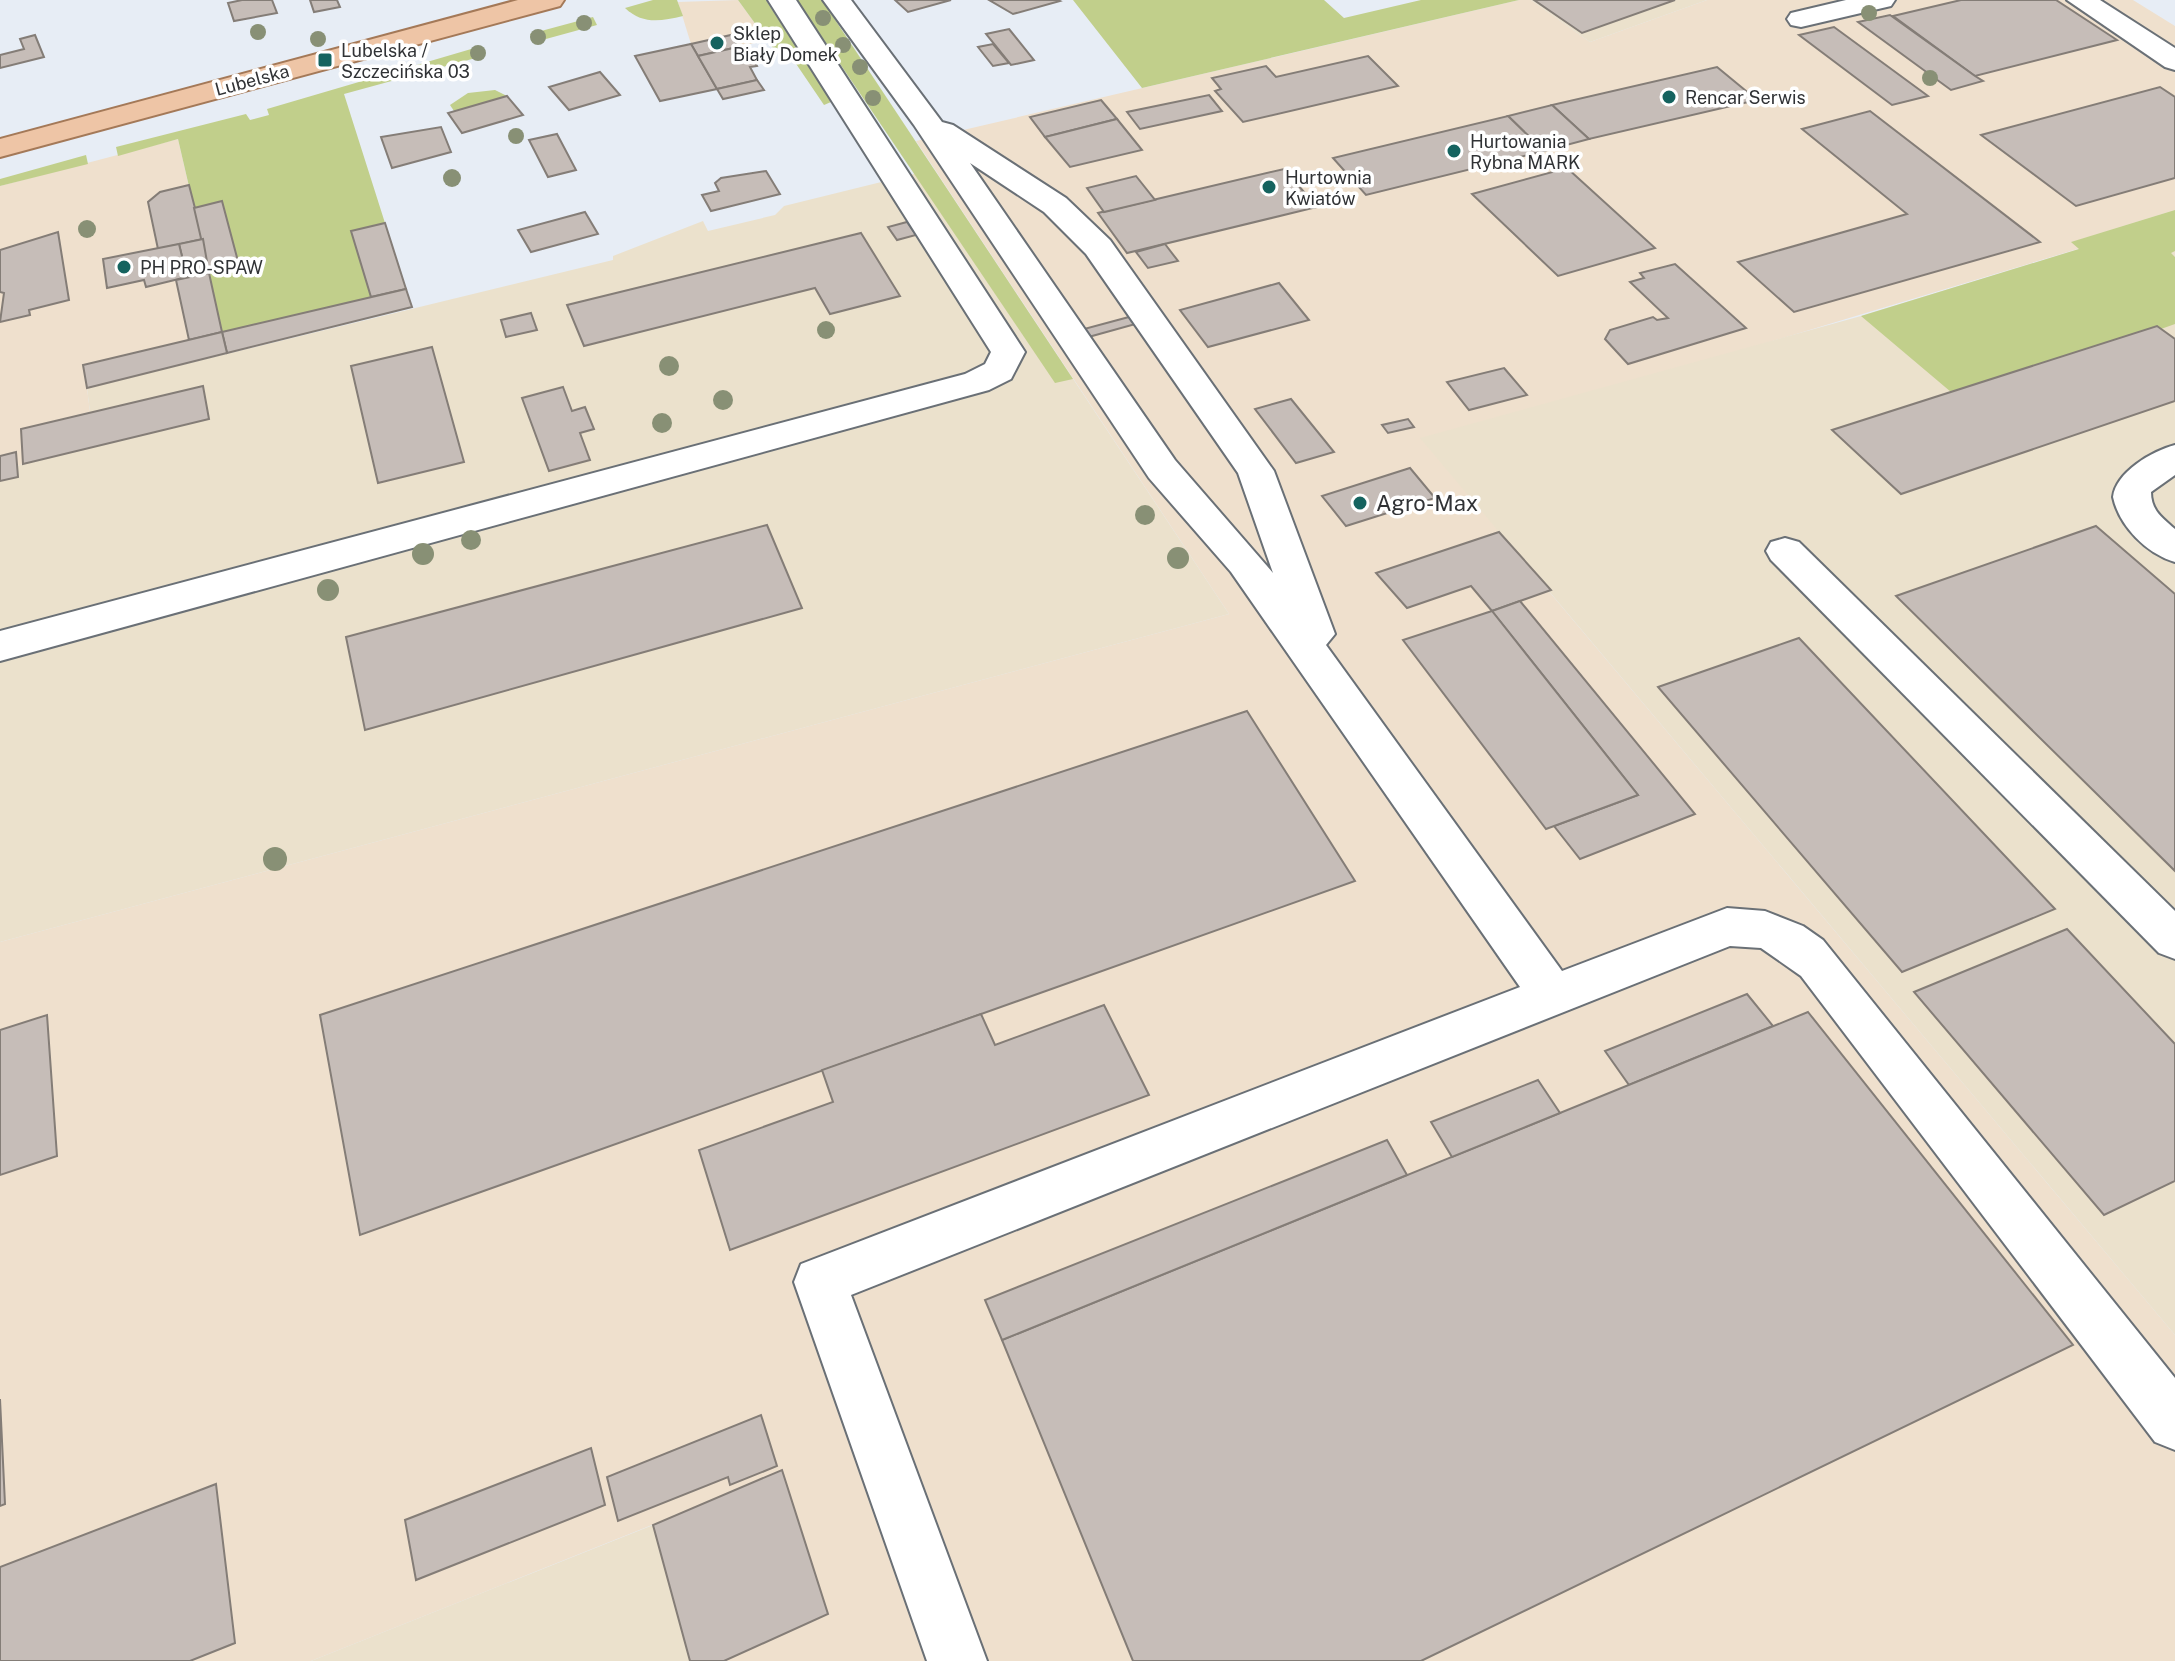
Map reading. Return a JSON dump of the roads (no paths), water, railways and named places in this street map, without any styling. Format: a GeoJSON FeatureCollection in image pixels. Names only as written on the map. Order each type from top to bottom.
{"type":"FeatureCollection","features":[{"type":"Feature","properties":{"kind":"main road","name":"Lubelska"},"geometry":{"type":"LineString","coordinates":[[0,148],[536,2]]}},
{"type":"Feature","properties":{"kind":"lane"},"geometry":{"type":"LineString","coordinates":[[0,646],[977,382],[999,371],[1008,352],[782,0]]}},
{"type":"Feature","properties":{"kind":"lane"},"geometry":{"type":"LineString","coordinates":[[837,0],[926,121],[1162,469],[1245,562],[1328,674],[1551,993]]}},
{"type":"Feature","properties":{"kind":"lane"},"geometry":{"type":"LineString","coordinates":[[1801,19],[1881,0]]}},
{"type":"Feature","properties":{"kind":"lane"},"geometry":{"type":"LineString","coordinates":[[2081,0],[2175,61]]}},
{"type":"Feature","properties":{"kind":"lane"},"geometry":{"type":"LineString","coordinates":[[926,121],[1055,205],[1098,247],[1256,471],[1328,674]]}},
{"type":"Feature","properties":{"kind":"lane"},"geometry":{"type":"LineString","coordinates":[[2175,457],[2133,487],[2131,494],[2134,511],[2175,549]]}},
{"type":"Feature","properties":{"kind":"lane"},"geometry":{"type":"LineString","coordinates":[[1785,551],[2175,940]]}},
{"type":"Feature","properties":{"kind":"lane"},"geometry":{"type":"LineString","coordinates":[[957,1661],[820,1282],[1551,993],[1727,927],[1767,928],[1788,938],[1817,962],[2175,1422]]}},
{"type":"Feature","properties":{"kind":"place","name":"Sklep Biały Domek"},"geometry":{"type":"Point","coordinates":[717,43]}},
{"type":"Feature","properties":{"kind":"place","name":"Lubelska / Szczecińska 03"},"geometry":{"type":"Point","coordinates":[325,60]}},
{"type":"Feature","properties":{"kind":"place","name":"Rencar Serwis"},"geometry":{"type":"Point","coordinates":[1669,97]}},
{"type":"Feature","properties":{"kind":"place","name":"Hurtowania Rybna MARK"},"geometry":{"type":"Point","coordinates":[1454,151]}},
{"type":"Feature","properties":{"kind":"place","name":"Hurtownia Kwiatów"},"geometry":{"type":"Point","coordinates":[1269,187]}},
{"type":"Feature","properties":{"kind":"place","name":"PH PRO-SPAW"},"geometry":{"type":"Point","coordinates":[124,267]}},
{"type":"Feature","properties":{"kind":"place","name":"Agro-Max"},"geometry":{"type":"Point","coordinates":[1360,503]}}]}
